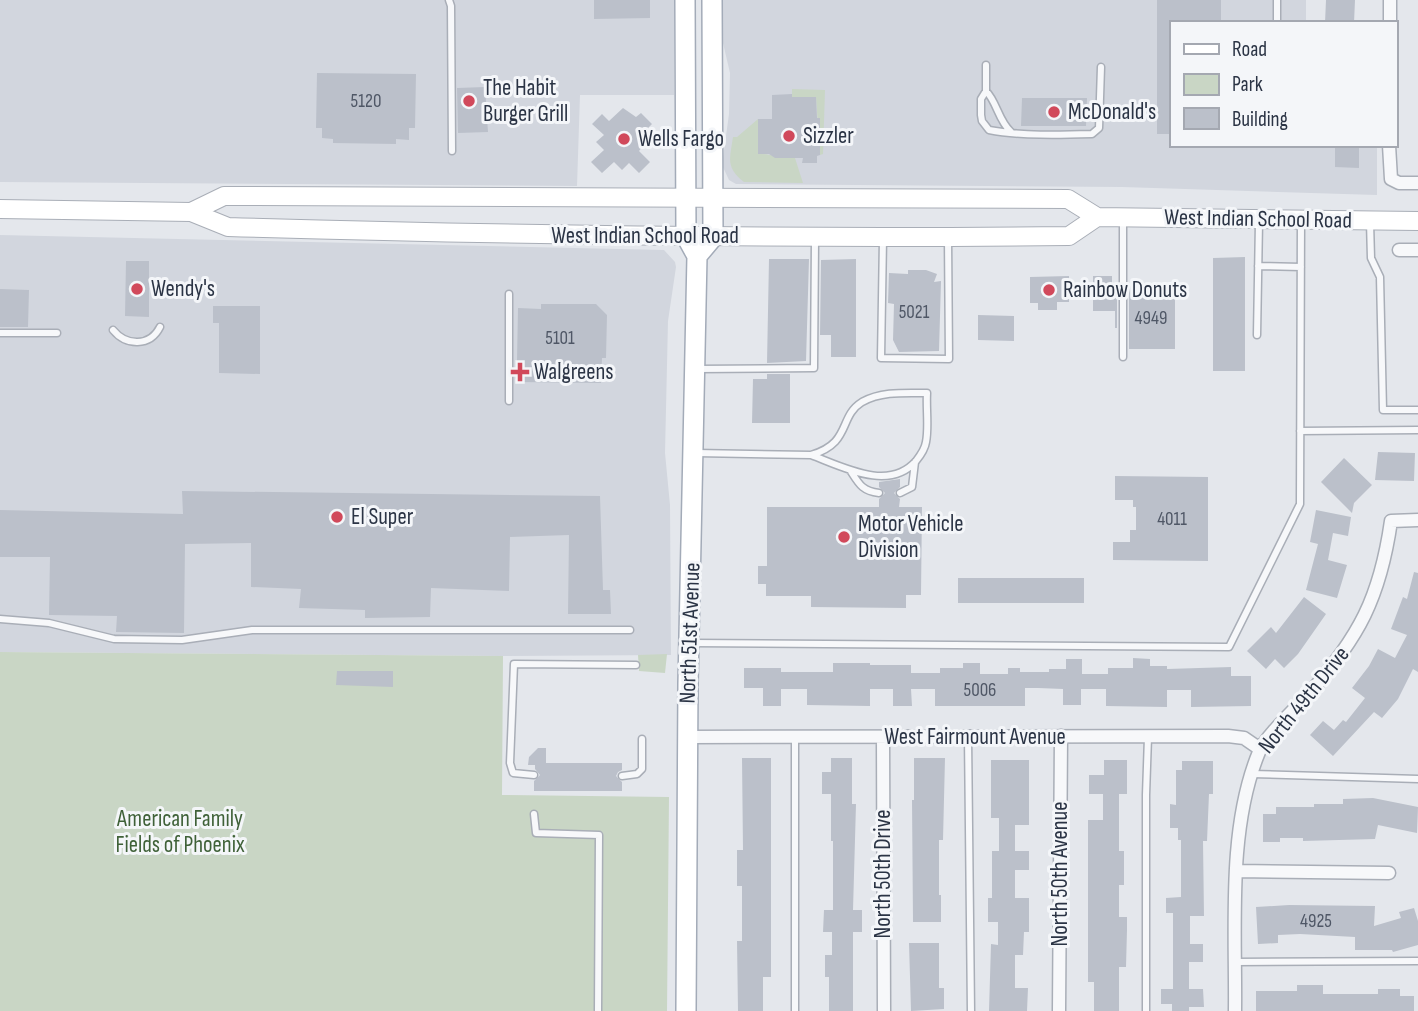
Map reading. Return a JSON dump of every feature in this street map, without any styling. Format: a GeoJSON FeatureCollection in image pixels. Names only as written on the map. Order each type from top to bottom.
{"type":"FeatureCollection","features":[{"type":"Feature","properties":{"kind":"main road","name":"North 51st Avenue"},"geometry":{"type":"LineString","coordinates":[[685,0],[686,236],[697,256],[686,1011]]}},
{"type":"Feature","properties":{"kind":"main road"},"geometry":{"type":"LineString","coordinates":[[697,256],[713,237],[712,0]]}},
{"type":"Feature","properties":{"kind":"main road","name":"West Indian School Road"},"geometry":{"type":"LineString","coordinates":[[191,212],[224,196],[1068,199],[1097,217],[1418,221]]}},
{"type":"Feature","properties":{"kind":"main road","name":"West Indian School Road"},"geometry":{"type":"LineString","coordinates":[[0,209],[191,212],[228,228],[491,235],[713,237],[1069,236],[1097,217]]}},
{"type":"Feature","properties":{"kind":"street"},"geometry":{"type":"LineString","coordinates":[[1390,0],[1390,21]]}},
{"type":"Feature","properties":{"kind":"street"},"geometry":{"type":"LineString","coordinates":[[1389,147],[1391,179],[1399,183],[1418,183]]}},
{"type":"Feature","properties":{"kind":"street"},"geometry":{"type":"LineString","coordinates":[[1399,250],[1418,250]]}},
{"type":"Feature","properties":{"kind":"street","name":"North 49th Drive"},"geometry":{"type":"LineString","coordinates":[[1236,1011],[1237,871],[1242,811],[1260,748],[1313,689],[1355,636],[1372,602],[1385,562],[1391,521],[1418,520]]}},
{"type":"Feature","properties":{"kind":"street","name":"North 50th Avenue"},"geometry":{"type":"LineString","coordinates":[[1059,1011],[1061,736]]}},
{"type":"Feature","properties":{"kind":"street","name":"West Fairmount Avenue"},"geometry":{"type":"LineString","coordinates":[[688,737],[1228,736],[1244,738],[1260,748]]}},
{"type":"Feature","properties":{"kind":"street","name":"North 50th Drive"},"geometry":{"type":"LineString","coordinates":[[883,737],[884,1011]]}},
{"type":"Feature","properties":{"kind":"street"},"geometry":{"type":"LineString","coordinates":[[1237,871],[1389,873]]}},
{"type":"Feature","properties":{"kind":"lane"},"geometry":{"type":"LineString","coordinates":[[449,0],[452,151]]}},
{"type":"Feature","properties":{"kind":"lane"},"geometry":{"type":"LineString","coordinates":[[1277,0],[1277,21]]}},
{"type":"Feature","properties":{"kind":"lane"},"geometry":{"type":"LineString","coordinates":[[986,65],[986,91],[981,99],[982,121],[989,130],[1075,135],[1092,134],[1099,128],[1101,67]]}},
{"type":"Feature","properties":{"kind":"lane"},"geometry":{"type":"LineString","coordinates":[[986,91],[1004,125],[1011,132]]}},
{"type":"Feature","properties":{"kind":"lane"},"geometry":{"type":"LineString","coordinates":[[1123,217],[1123,357]]}},
{"type":"Feature","properties":{"kind":"lane"},"geometry":{"type":"LineString","coordinates":[[1257,335],[1259,218]]}},
{"type":"Feature","properties":{"kind":"lane"},"geometry":{"type":"LineString","coordinates":[[690,643],[1229,647],[1300,504],[1301,218]]}},
{"type":"Feature","properties":{"kind":"lane"},"geometry":{"type":"LineString","coordinates":[[1370,220],[1371,258],[1380,276],[1382,410],[1418,411]]}},
{"type":"Feature","properties":{"kind":"lane"},"geometry":{"type":"LineString","coordinates":[[696,369],[815,367],[814,237]]}},
{"type":"Feature","properties":{"kind":"lane"},"geometry":{"type":"LineString","coordinates":[[883,237],[881,358],[949,359],[948,237]]}},
{"type":"Feature","properties":{"kind":"lane"},"geometry":{"type":"LineString","coordinates":[[1258,266],[1301,267]]}},
{"type":"Feature","properties":{"kind":"lane"},"geometry":{"type":"LineString","coordinates":[[509,294],[509,401]]}},
{"type":"Feature","properties":{"kind":"lane"},"geometry":{"type":"LineString","coordinates":[[113,330],[124,340],[145,342],[157,334],[160,327]]}},
{"type":"Feature","properties":{"kind":"lane"},"geometry":{"type":"LineString","coordinates":[[0,334],[57,333]]}},
{"type":"Feature","properties":{"kind":"lane"},"geometry":{"type":"LineString","coordinates":[[695,453],[811,455],[825,451],[836,442],[860,403],[879,395],[927,393],[926,444],[908,470],[896,476],[874,475],[850,470],[811,455]]}},
{"type":"Feature","properties":{"kind":"lane"},"geometry":{"type":"LineString","coordinates":[[1300,430],[1418,430]]}},
{"type":"Feature","properties":{"kind":"lane"},"geometry":{"type":"LineString","coordinates":[[900,493],[912,487],[915,462]]}},
{"type":"Feature","properties":{"kind":"lane"},"geometry":{"type":"LineString","coordinates":[[850,470],[860,487],[879,494]]}},
{"type":"Feature","properties":{"kind":"lane"},"geometry":{"type":"LineString","coordinates":[[0,619],[49,623],[114,639],[183,640],[251,630],[630,630]]}},
{"type":"Feature","properties":{"kind":"lane"},"geometry":{"type":"LineString","coordinates":[[534,775],[513,774],[510,762],[514,664],[636,665]]}},
{"type":"Feature","properties":{"kind":"lane"},"geometry":{"type":"LineString","coordinates":[[968,736],[971,1011]]}},
{"type":"Feature","properties":{"kind":"lane"},"geometry":{"type":"LineString","coordinates":[[795,737],[795,1011]]}},
{"type":"Feature","properties":{"kind":"lane"},"geometry":{"type":"LineString","coordinates":[[1146,1011],[1148,737]]}},
{"type":"Feature","properties":{"kind":"lane"},"geometry":{"type":"LineString","coordinates":[[622,776],[637,774],[642,769],[642,739]]}},
{"type":"Feature","properties":{"kind":"lane"},"geometry":{"type":"LineString","coordinates":[[1251,774],[1418,779]]}},
{"type":"Feature","properties":{"kind":"lane"},"geometry":{"type":"LineString","coordinates":[[534,814],[536,833],[598,835],[598,1011]]}},
{"type":"Feature","properties":{"kind":"lane"},"geometry":{"type":"LineString","coordinates":[[1236,962],[1418,961]]}},
{"type":"Feature","properties":{"kind":"shaded area"},"geometry":{"type":"Polygon","coordinates":[[[0,0],[674,0],[674,95],[580,95],[577,186],[0,182],[0,0]]]}},
{"type":"Feature","properties":{"kind":"shaded area"},"geometry":{"type":"Polygon","coordinates":[[[723,0],[1306,0],[1306,21],[1170,21],[1170,147],[1377,147],[1377,195],[1122,187],[736,184],[729,180],[722,165],[729,114],[730,73],[723,43],[723,0]]]}},
{"type":"Feature","properties":{"kind":"shaded area"},"geometry":{"type":"Polygon","coordinates":[[[0,235],[664,250],[676,267],[668,321],[665,453],[670,505],[671,655],[0,652],[0,235]]]}},
{"type":"Feature","properties":{"kind":"green space"},"geometry":{"type":"Polygon","coordinates":[[[792,89],[825,90],[823,154],[820,155],[816,97],[792,97],[792,89]]]}},
{"type":"Feature","properties":{"kind":"green space"},"geometry":{"type":"Polygon","coordinates":[[[758,119],[758,154],[795,158],[803,183],[744,182],[734,172],[730,162],[733,137],[737,137],[758,119]]]}},
{"type":"Feature","properties":{"kind":"green space","name":"American Family Fields of Phoenix"},"geometry":{"type":"Polygon","coordinates":[[[0,652],[503,656],[502,795],[669,797],[667,1011],[0,1011],[0,652]]]}},
{"type":"Feature","properties":{"kind":"green space"},"geometry":{"type":"Polygon","coordinates":[[[667,654],[665,673],[639,671],[638,655],[667,654]]]}},
{"type":"Feature","properties":{"kind":"building"},"geometry":{"type":"Polygon","coordinates":[[[594,0],[650,0],[650,18],[594,19],[594,0]]]}},
{"type":"Feature","properties":{"kind":"building"},"geometry":{"type":"Polygon","coordinates":[[[1157,0],[1221,0],[1221,21],[1170,21],[1170,134],[1157,134],[1157,0]]]}},
{"type":"Feature","properties":{"kind":"building"},"geometry":{"type":"Polygon","coordinates":[[[1326,0],[1355,0],[1354,21],[1325,21],[1326,0]]]}},
{"type":"Feature","properties":{"kind":"building"},"geometry":{"type":"Polygon","coordinates":[[[317,73],[416,74],[415,128],[409,128],[409,140],[396,139],[396,144],[333,143],[333,139],[322,138],[322,128],[316,128],[317,73]]]}},
{"type":"Feature","properties":{"kind":"building","name":"The Habit Burger Grill"},"geometry":{"type":"Polygon","coordinates":[[[485,87],[488,132],[458,133],[457,88],[485,87]]]}},
{"type":"Feature","properties":{"kind":"building","name":"Sizzler"},"geometry":{"type":"Polygon","coordinates":[[[792,94],[792,97],[816,97],[817,118],[820,118],[820,155],[817,156],[817,163],[802,163],[803,158],[775,158],[769,154],[758,154],[758,119],[772,119],[772,95],[792,94]]]}},
{"type":"Feature","properties":{"kind":"building","name":"McDonald's"},"geometry":{"type":"Polygon","coordinates":[[[1022,98],[1087,98],[1086,126],[1021,126],[1022,98]]]}},
{"type":"Feature","properties":{"kind":"building","name":"Wells Fargo"},"geometry":{"type":"Polygon","coordinates":[[[623,108],[636,117],[641,113],[652,124],[645,131],[650,137],[639,151],[650,162],[639,173],[629,163],[622,170],[614,162],[602,173],[591,162],[604,150],[596,142],[604,135],[592,124],[602,114],[609,121],[623,108]]]}},
{"type":"Feature","properties":{"kind":"building"},"geometry":{"type":"Polygon","coordinates":[[[1335,147],[1359,147],[1359,168],[1335,167],[1335,147]]]}},
{"type":"Feature","properties":{"kind":"building"},"geometry":{"type":"Polygon","coordinates":[[[1245,257],[1245,371],[1213,371],[1213,258],[1245,257]]]}},
{"type":"Feature","properties":{"kind":"building"},"geometry":{"type":"Polygon","coordinates":[[[769,259],[809,259],[806,361],[767,363],[769,259]]]}},
{"type":"Feature","properties":{"kind":"building"},"geometry":{"type":"Polygon","coordinates":[[[856,259],[856,357],[831,357],[831,335],[820,335],[821,260],[856,259]]]}},
{"type":"Feature","properties":{"kind":"building","name":"Wendy's"},"geometry":{"type":"Polygon","coordinates":[[[126,261],[149,261],[149,317],[125,316],[126,261]]]}},
{"type":"Feature","properties":{"kind":"building"},"geometry":{"type":"Polygon","coordinates":[[[908,270],[926,270],[937,274],[934,282],[941,281],[939,351],[899,352],[893,340],[894,304],[888,303],[889,273],[908,274],[908,270]]]}},
{"type":"Feature","properties":{"kind":"building","name":"Rainbow Donuts"},"geometry":{"type":"Polygon","coordinates":[[[1069,276],[1069,302],[1057,302],[1057,310],[1038,310],[1038,303],[1030,303],[1030,277],[1069,276]]]}},
{"type":"Feature","properties":{"kind":"building"},"geometry":{"type":"Polygon","coordinates":[[[1093,276],[1112,276],[1112,287],[1117,287],[1117,328],[1115,311],[1093,311],[1093,276]]]}},
{"type":"Feature","properties":{"kind":"building"},"geometry":{"type":"Polygon","coordinates":[[[1129,286],[1175,286],[1175,349],[1129,349],[1129,286]]]}},
{"type":"Feature","properties":{"kind":"building"},"geometry":{"type":"Polygon","coordinates":[[[0,289],[29,290],[28,327],[0,327],[0,289]]]}},
{"type":"Feature","properties":{"kind":"building","name":"Walgreens"},"geometry":{"type":"Polygon","coordinates":[[[541,304],[596,304],[607,315],[606,358],[602,358],[601,383],[517,382],[515,361],[518,308],[541,309],[541,304]]]}},
{"type":"Feature","properties":{"kind":"building"},"geometry":{"type":"Polygon","coordinates":[[[213,306],[260,306],[260,374],[219,373],[219,323],[213,323],[213,306]]]}},
{"type":"Feature","properties":{"kind":"building"},"geometry":{"type":"Polygon","coordinates":[[[978,315],[1014,316],[1014,341],[978,340],[978,315]]]}},
{"type":"Feature","properties":{"kind":"building"},"geometry":{"type":"Polygon","coordinates":[[[767,374],[790,374],[790,423],[752,423],[753,379],[767,379],[767,374]]]}},
{"type":"Feature","properties":{"kind":"building"},"geometry":{"type":"Polygon","coordinates":[[[1378,452],[1415,453],[1414,481],[1375,480],[1378,452]]]}},
{"type":"Feature","properties":{"kind":"building"},"geometry":{"type":"Polygon","coordinates":[[[1344,458],[1372,485],[1354,503],[1352,513],[1321,482],[1344,458]]]}},
{"type":"Feature","properties":{"kind":"building"},"geometry":{"type":"Polygon","coordinates":[[[1115,476],[1208,477],[1208,561],[1113,560],[1113,542],[1130,542],[1130,530],[1136,530],[1136,507],[1133,507],[1133,500],[1115,500],[1115,476]]]}},
{"type":"Feature","properties":{"kind":"building","name":"Motor Vehicle Division"},"geometry":{"type":"Polygon","coordinates":[[[900,479],[900,487],[894,493],[900,499],[899,507],[922,507],[921,595],[906,595],[906,608],[811,607],[811,596],[766,596],[766,584],[758,584],[758,566],[767,566],[767,507],[879,507],[879,499],[885,493],[879,487],[879,482],[900,479]]]}},
{"type":"Feature","properties":{"kind":"building"},"geometry":{"type":"Polygon","coordinates":[[[182,491],[600,496],[603,590],[610,590],[611,614],[568,614],[569,535],[510,537],[509,591],[431,588],[430,617],[365,618],[365,610],[299,608],[301,589],[251,587],[251,543],[185,544],[184,633],[116,632],[117,616],[49,615],[50,557],[0,557],[0,510],[183,514],[182,491]]]}},
{"type":"Feature","properties":{"kind":"building"},"geometry":{"type":"Polygon","coordinates":[[[1316,510],[1351,517],[1348,536],[1333,533],[1328,560],[1347,565],[1337,598],[1306,590],[1318,544],[1310,542],[1316,510]]]}},
{"type":"Feature","properties":{"kind":"building"},"geometry":{"type":"Polygon","coordinates":[[[1414,572],[1418,573],[1418,672],[1413,669],[1398,699],[1382,718],[1374,712],[1333,756],[1310,735],[1323,721],[1334,730],[1343,720],[1346,722],[1365,698],[1352,688],[1378,649],[1395,658],[1407,635],[1391,629],[1403,597],[1407,599],[1414,572]]]}},
{"type":"Feature","properties":{"kind":"building"},"geometry":{"type":"Polygon","coordinates":[[[958,578],[1084,578],[1084,603],[958,603],[958,578]]]}},
{"type":"Feature","properties":{"kind":"building"},"geometry":{"type":"Polygon","coordinates":[[[1304,597],[1326,614],[1298,654],[1284,668],[1275,659],[1266,669],[1247,651],[1271,627],[1276,633],[1304,597]]]}},
{"type":"Feature","properties":{"kind":"building"},"geometry":{"type":"Polygon","coordinates":[[[1133,658],[1150,659],[1150,666],[1167,666],[1167,669],[1231,667],[1231,676],[1251,676],[1251,706],[1191,707],[1191,690],[1167,690],[1167,707],[1106,706],[1106,689],[1081,689],[1081,705],[1063,705],[1063,689],[1025,688],[1025,706],[935,706],[935,689],[911,689],[912,706],[893,706],[893,689],[870,689],[870,706],[807,705],[807,689],[781,689],[781,706],[763,706],[763,688],[744,688],[744,668],[781,668],[781,672],[833,672],[833,663],[870,663],[911,665],[911,673],[940,673],[940,668],[963,668],[963,663],[980,663],[980,674],[1008,674],[1008,668],[1020,668],[1020,672],[1066,669],[1066,659],[1082,659],[1082,674],[1108,674],[1108,668],[1133,668],[1133,658]]]}},
{"type":"Feature","properties":{"kind":"building"},"geometry":{"type":"Polygon","coordinates":[[[337,671],[393,671],[393,687],[336,685],[337,671]]]}},
{"type":"Feature","properties":{"kind":"building"},"geometry":{"type":"Polygon","coordinates":[[[538,748],[546,748],[546,763],[622,763],[622,770],[616,776],[622,782],[622,791],[534,791],[534,781],[540,775],[535,765],[528,765],[529,757],[538,748]]]}},
{"type":"Feature","properties":{"kind":"building"},"geometry":{"type":"Polygon","coordinates":[[[742,758],[771,758],[771,977],[763,977],[763,1011],[738,1011],[737,941],[742,941],[742,886],[737,886],[737,850],[743,850],[742,758]]]}},
{"type":"Feature","properties":{"kind":"building"},"geometry":{"type":"Polygon","coordinates":[[[831,758],[852,758],[852,804],[856,804],[853,910],[862,910],[862,932],[853,932],[853,1011],[829,1011],[829,977],[825,977],[825,955],[832,955],[832,932],[823,932],[824,910],[833,910],[833,841],[831,794],[822,794],[822,772],[831,772],[831,758]]]}},
{"type":"Feature","properties":{"kind":"building"},"geometry":{"type":"Polygon","coordinates":[[[914,758],[945,758],[943,840],[939,840],[941,922],[913,922],[914,758]]]}},
{"type":"Feature","properties":{"kind":"building"},"geometry":{"type":"Polygon","coordinates":[[[991,760],[1029,760],[1029,825],[1015,825],[1015,851],[1029,851],[1029,870],[1015,870],[1015,898],[1029,898],[1029,932],[1024,932],[1023,955],[1015,955],[1015,988],[1028,988],[1027,1011],[989,1011],[991,944],[998,945],[998,922],[988,922],[988,898],[992,898],[992,851],[999,851],[999,818],[991,818],[991,760]]]}},
{"type":"Feature","properties":{"kind":"building"},"geometry":{"type":"Polygon","coordinates":[[[1104,760],[1127,760],[1127,794],[1119,794],[1119,851],[1124,851],[1124,885],[1119,885],[1119,917],[1127,917],[1127,930],[1126,967],[1119,967],[1119,1011],[1094,1011],[1094,982],[1088,982],[1088,820],[1103,820],[1103,794],[1089,794],[1089,775],[1104,775],[1104,760]]]}},
{"type":"Feature","properties":{"kind":"building"},"geometry":{"type":"Polygon","coordinates":[[[1182,761],[1213,761],[1213,794],[1209,794],[1207,841],[1203,841],[1204,916],[1190,916],[1190,944],[1203,944],[1203,962],[1189,962],[1189,989],[1203,989],[1204,1007],[1189,1007],[1189,1011],[1172,1011],[1172,1004],[1161,1004],[1161,989],[1173,989],[1173,913],[1166,913],[1166,898],[1181,897],[1181,840],[1178,840],[1178,828],[1170,828],[1170,804],[1176,805],[1176,770],[1182,770],[1182,761]]]}},
{"type":"Feature","properties":{"kind":"building"},"geometry":{"type":"Polygon","coordinates":[[[1373,798],[1418,807],[1417,833],[1378,825],[1375,839],[1303,841],[1303,838],[1280,838],[1280,842],[1263,842],[1263,814],[1276,814],[1276,807],[1314,807],[1314,804],[1343,804],[1343,799],[1373,798]]]}},
{"type":"Feature","properties":{"kind":"building"},"geometry":{"type":"Polygon","coordinates":[[[1375,906],[1374,926],[1401,918],[1399,912],[1414,908],[1418,921],[1418,945],[1393,952],[1355,950],[1355,937],[1300,934],[1278,935],[1278,943],[1258,944],[1256,907],[1375,906]]]}},
{"type":"Feature","properties":{"kind":"building"},"geometry":{"type":"Polygon","coordinates":[[[909,943],[939,943],[939,988],[944,988],[944,1009],[911,1011],[909,943]]]}},
{"type":"Feature","properties":{"kind":"building"},"geometry":{"type":"Polygon","coordinates":[[[1297,985],[1323,985],[1323,994],[1378,994],[1378,989],[1400,989],[1400,996],[1414,996],[1414,1011],[1256,1011],[1256,991],[1297,991],[1297,985]]]}},
{"type":"Feature","properties":{"kind":"place","name":"The Habit Burger Grill"},"geometry":{"type":"Point","coordinates":[469,101]}},
{"type":"Feature","properties":{"kind":"place","name":"McDonald's"},"geometry":{"type":"Point","coordinates":[1054,112]}},
{"type":"Feature","properties":{"kind":"place","name":"Sizzler"},"geometry":{"type":"Point","coordinates":[789,136]}},
{"type":"Feature","properties":{"kind":"place","name":"Wells Fargo"},"geometry":{"type":"Point","coordinates":[624,139]}},
{"type":"Feature","properties":{"kind":"place","name":"Wendy's"},"geometry":{"type":"Point","coordinates":[137,289]}},
{"type":"Feature","properties":{"kind":"place","name":"Rainbow Donuts"},"geometry":{"type":"Point","coordinates":[1049,290]}},
{"type":"Feature","properties":{"kind":"place","name":"Walgreens"},"geometry":{"type":"Point","coordinates":[520,372]}},
{"type":"Feature","properties":{"kind":"place","name":"El Super"},"geometry":{"type":"Point","coordinates":[337,517]}},
{"type":"Feature","properties":{"kind":"place","name":"Motor Vehicle Division"},"geometry":{"type":"Point","coordinates":[844,537]}}]}
